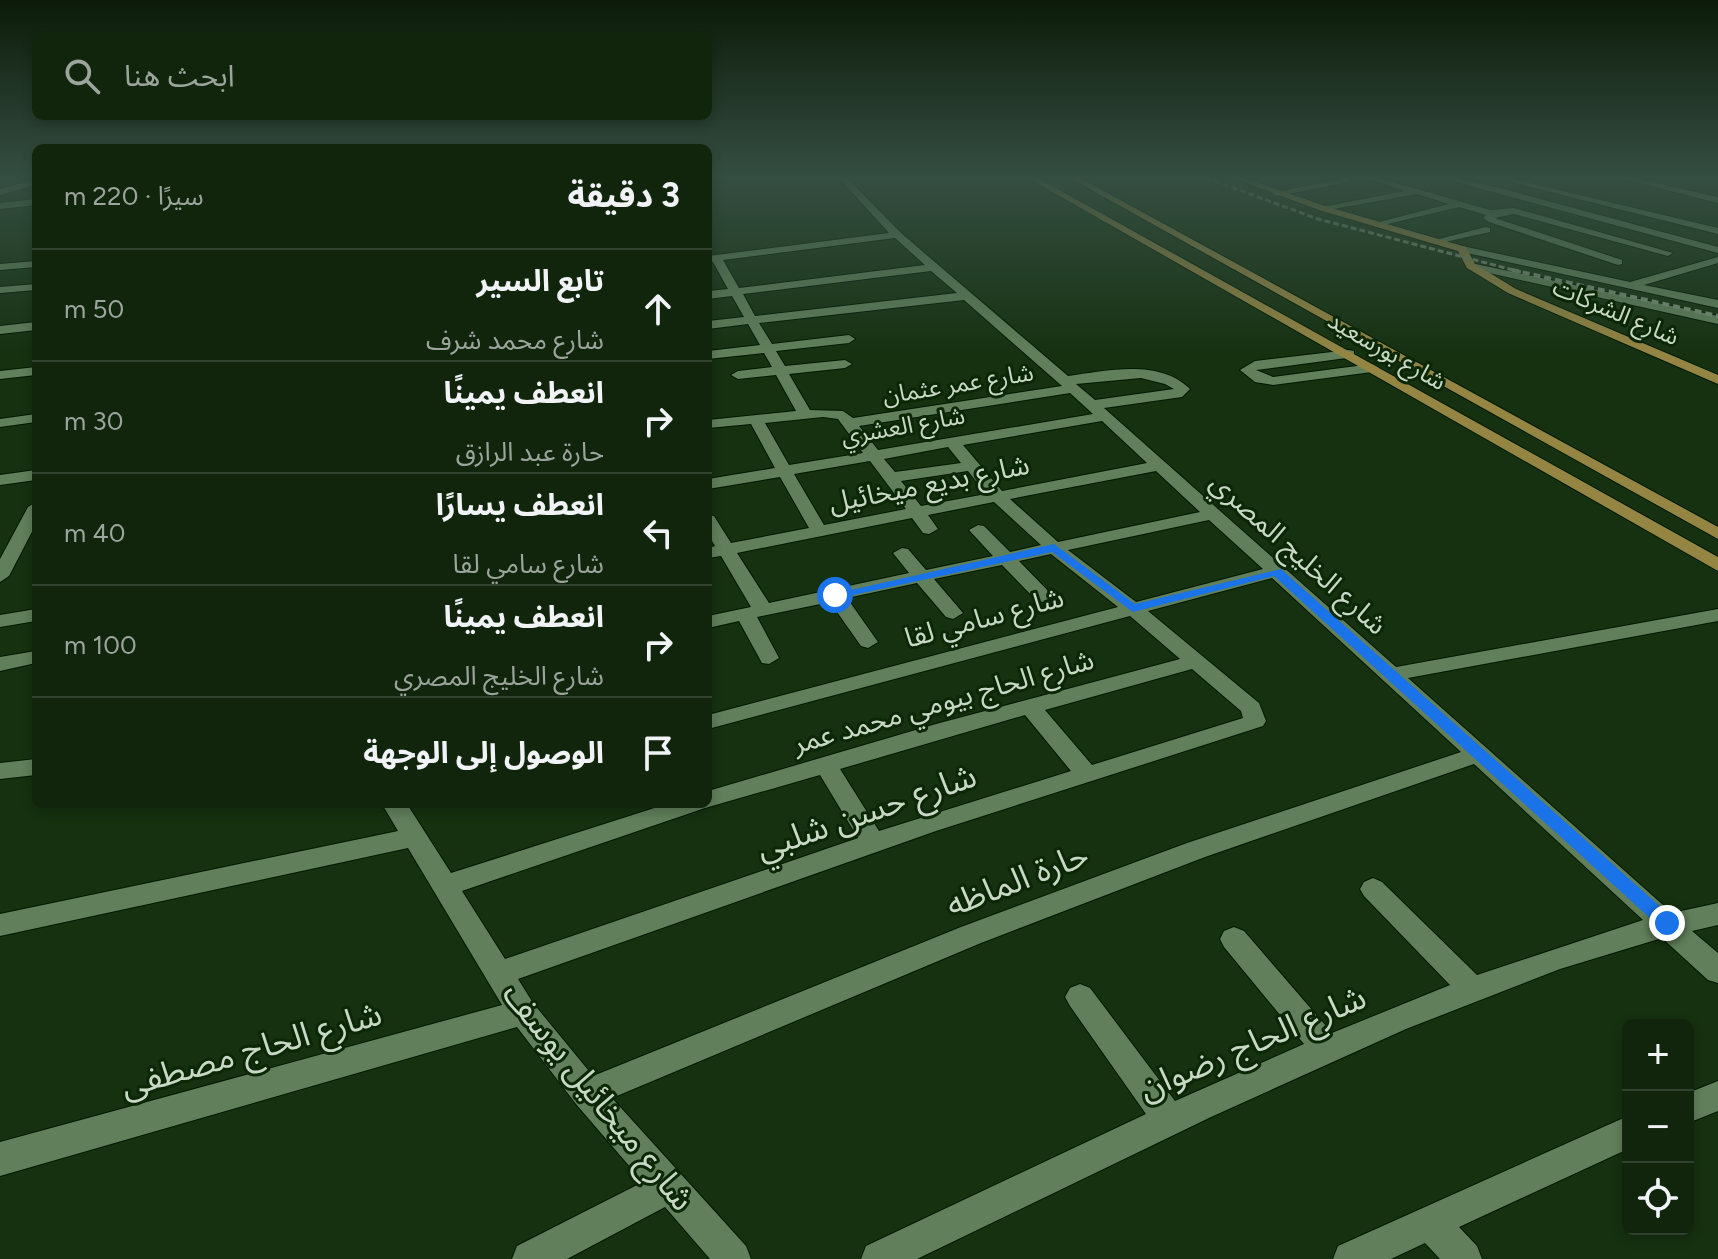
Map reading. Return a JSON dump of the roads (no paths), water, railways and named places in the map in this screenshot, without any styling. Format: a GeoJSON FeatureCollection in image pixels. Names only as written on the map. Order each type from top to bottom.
{"type":"FeatureCollection","features":[{"type":"Feature","properties":{"kind":"main road","name":"شارع بورسعيد"},"geometry":{"type":"LineString","coordinates":[[1136,237],[1349,354],[1718,565]]}},
{"type":"Feature","properties":{"kind":"main road","name":"شارع بورسعيد"},"geometry":{"type":"LineString","coordinates":[[1179,237],[1718,534]]}},
{"type":"Feature","properties":{"kind":"main road"},"geometry":{"type":"LineString","coordinates":[[1421,237],[1462,249],[1471,266]]}},
{"type":"Feature","properties":{"kind":"main road","name":"شارع الشركات"},"geometry":{"type":"LineString","coordinates":[[1471,266],[1512,291],[1718,380]]}},
{"type":"Feature","properties":{"kind":"main road"},"geometry":{"type":"LineString","coordinates":[[1209,276],[1242,273]]}},
{"type":"Feature","properties":{"kind":"street"},"geometry":{"type":"LineString","coordinates":[[806,415],[752,320],[712,258],[883,237]]}},
{"type":"Feature","properties":{"kind":"street","name":"شارع الخليج المصري"},"geometry":{"type":"LineString","coordinates":[[899,237],[1099,410],[1718,971]]}},
{"type":"Feature","properties":{"kind":"street"},"geometry":{"type":"LineString","coordinates":[[1436,241],[1455,237]]}},
{"type":"Feature","properties":{"kind":"street"},"geometry":{"type":"LineString","coordinates":[[1542,237],[1618,262]]}},
{"type":"Feature","properties":{"kind":"street"},"geometry":{"type":"LineString","coordinates":[[1608,237],[1668,253]]}},
{"type":"Feature","properties":{"kind":"street"},"geometry":{"type":"LineString","coordinates":[[1668,237],[1718,250]]}},
{"type":"Feature","properties":{"kind":"street"},"geometry":{"type":"LineString","coordinates":[[1462,249],[1718,304]]}},
{"type":"Feature","properties":{"kind":"street"},"geometry":{"type":"LineString","coordinates":[[767,251],[781,266]]}},
{"type":"Feature","properties":{"kind":"street"},"geometry":{"type":"LineString","coordinates":[[1576,275],[1618,262],[1682,251]]}},
{"type":"Feature","properties":{"kind":"street"},"geometry":{"type":"LineString","coordinates":[[1626,286],[1718,260]]}},
{"type":"Feature","properties":{"kind":"street"},"geometry":{"type":"LineString","coordinates":[[0,261],[32,264]]}},
{"type":"Feature","properties":{"kind":"street"},"geometry":{"type":"LineString","coordinates":[[1471,266],[1718,320]]}},
{"type":"Feature","properties":{"kind":"street"},"geometry":{"type":"LineString","coordinates":[[712,325],[752,320],[864,292],[934,267]]}},
{"type":"Feature","properties":{"kind":"street"},"geometry":{"type":"LineString","coordinates":[[1658,292],[1704,275],[1714,275]]}},
{"type":"Feature","properties":{"kind":"street"},"geometry":{"type":"LineString","coordinates":[[0,290],[32,287]]}},
{"type":"Feature","properties":{"kind":"street"},"geometry":{"type":"LineString","coordinates":[[712,295],[864,292],[966,296]]}},
{"type":"Feature","properties":{"kind":"street"},"geometry":{"type":"LineString","coordinates":[[0,330],[32,326]]}},
{"type":"Feature","properties":{"kind":"street"},"geometry":{"type":"LineString","coordinates":[[712,355],[849,339]]}},
{"type":"Feature","properties":{"kind":"street"},"geometry":{"type":"LineString","coordinates":[[1349,354],[1255,365],[1247,370],[1260,379],[1273,381],[1372,368]]}},
{"type":"Feature","properties":{"kind":"street"},"geometry":{"type":"LineString","coordinates":[[738,375],[845,364]]}},
{"type":"Feature","properties":{"kind":"street"},"geometry":{"type":"LineString","coordinates":[[0,375],[32,371]]}},
{"type":"Feature","properties":{"kind":"street","name":"شارع عمر عثمان"},"geometry":{"type":"LineString","coordinates":[[712,424],[831,412],[848,420],[1004,399],[1134,373],[1166,378],[1183,389],[1177,394],[1099,410]]}},
{"type":"Feature","properties":{"kind":"street"},"geometry":{"type":"LineString","coordinates":[[987,384],[1004,399]]}},
{"type":"Feature","properties":{"kind":"street","name":"شارع العشري"},"geometry":{"type":"LineString","coordinates":[[712,483],[952,442],[1099,410]]}},
{"type":"Feature","properties":{"kind":"street"},"geometry":{"type":"LineString","coordinates":[[0,423],[32,419]]}},
{"type":"Feature","properties":{"kind":"street"},"geometry":{"type":"LineString","coordinates":[[755,419],[819,531]]}},
{"type":"Feature","properties":{"kind":"street"},"geometry":{"type":"LineString","coordinates":[[848,420],[929,529]]}},
{"type":"Feature","properties":{"kind":"street"},"geometry":{"type":"LineString","coordinates":[[952,442],[998,497],[1054,548],[1195,662]]}},
{"type":"Feature","properties":{"kind":"street","name":"شارع بديع ميخائيل"},"geometry":{"type":"LineString","coordinates":[[717,551],[1160,465]]}},
{"type":"Feature","properties":{"kind":"street"},"geometry":{"type":"LineString","coordinates":[[890,478],[972,466]]}},
{"type":"Feature","properties":{"kind":"street"},"geometry":{"type":"LineString","coordinates":[[0,480],[32,476]]}},
{"type":"Feature","properties":{"kind":"street"},"geometry":{"type":"LineString","coordinates":[[0,576],[8,545],[32,512]]}},
{"type":"Feature","properties":{"kind":"street"},"geometry":{"type":"LineString","coordinates":[[712,621],[1213,514]]}},
{"type":"Feature","properties":{"kind":"street"},"geometry":{"type":"LineString","coordinates":[[978,530],[1043,596]]}},
{"type":"Feature","properties":{"kind":"street"},"geometry":{"type":"LineString","coordinates":[[8,545],[32,542]]}},
{"type":"Feature","properties":{"kind":"street"},"geometry":{"type":"LineString","coordinates":[[717,551],[754,612],[769,658]]}},
{"type":"Feature","properties":{"kind":"street"},"geometry":{"type":"LineString","coordinates":[[902,553],[953,613]]}},
{"type":"Feature","properties":{"kind":"street","name":"شارع سامي لقا"},"geometry":{"type":"LineString","coordinates":[[712,721],[1277,571]]}},
{"type":"Feature","properties":{"kind":"street"},"geometry":{"type":"LineString","coordinates":[[835,595],[868,642]]}},
{"type":"Feature","properties":{"kind":"street"},"geometry":{"type":"LineString","coordinates":[[1392,674],[1718,615]]}},
{"type":"Feature","properties":{"kind":"street"},"geometry":{"type":"LineString","coordinates":[[0,621],[32,616]]}},
{"type":"Feature","properties":{"kind":"street"},"geometry":{"type":"LineString","coordinates":[[0,664],[32,658]]}},
{"type":"Feature","properties":{"kind":"street","name":"شارع الحاج بيومي محمد عمر"},"geometry":{"type":"LineString","coordinates":[[712,799],[1195,662]]}},
{"type":"Feature","properties":{"kind":"street","name":"شارع حسن شلبي"},"geometry":{"type":"LineString","coordinates":[[500,973],[874,843],[1249,726],[1255,721],[1251,708],[1195,662]]}},
{"type":"Feature","properties":{"kind":"street"},"geometry":{"type":"LineString","coordinates":[[1030,707],[1087,775]]}},
{"type":"Feature","properties":{"kind":"street","name":"حارة الماظه"},"geometry":{"type":"LineString","coordinates":[[587,1093],[1027,914],[1196,850],[1480,754]]}},
{"type":"Feature","properties":{"kind":"street"},"geometry":{"type":"LineString","coordinates":[[826,765],[874,843]]}},
{"type":"Feature","properties":{"kind":"street"},"geometry":{"type":"LineString","coordinates":[[0,771],[32,767]]}},
{"type":"Feature","properties":{"kind":"street","name":"شارع ميخائيل يوسف"},"geometry":{"type":"LineString","coordinates":[[398,808],[523,1012],[587,1093],[733,1259]]}},
{"type":"Feature","properties":{"kind":"street"},"geometry":{"type":"LineString","coordinates":[[447,885],[683,808]]}},
{"type":"Feature","properties":{"kind":"street"},"geometry":{"type":"LineString","coordinates":[[0,925],[416,837]]}},
{"type":"Feature","properties":{"kind":"street"},"geometry":{"type":"LineString","coordinates":[[1373,889],[1472,989]]}},
{"type":"Feature","properties":{"kind":"street","name":"شارع الحاج رضوان"},"geometry":{"type":"LineString","coordinates":[[879,1259],[1168,1118],[1472,989],[1667,923],[1718,914]]}},
{"type":"Feature","properties":{"kind":"street"},"geometry":{"type":"LineString","coordinates":[[1234,939],[1327,1049]]}},
{"type":"Feature","properties":{"kind":"street"},"geometry":{"type":"LineString","coordinates":[[1080,997],[1168,1118]]}},
{"type":"Feature","properties":{"kind":"street","name":"شارع الحاج مصطفى"},"geometry":{"type":"LineString","coordinates":[[0,1159],[523,1012]]}},
{"type":"Feature","properties":{"kind":"street"},"geometry":{"type":"LineString","coordinates":[[1694,1106],[1718,1096]]}},
{"type":"Feature","properties":{"kind":"street"},"geometry":{"type":"LineString","coordinates":[[1351,1259],[1622,1135]]}},
{"type":"Feature","properties":{"kind":"street"},"geometry":{"type":"LineString","coordinates":[[530,1259],[671,1186]]}},
{"type":"Feature","properties":{"kind":"street"},"geometry":{"type":"LineString","coordinates":[[1431,1223],[1464,1259]]}},
{"type":"Feature","properties":{"kind":"railway"},"geometry":{"type":"LineString","coordinates":[[1386,237],[1521,272]]}},
{"type":"Feature","properties":{"kind":"railway"},"geometry":{"type":"LineString","coordinates":[[1512,270],[1718,316]]}}]}
